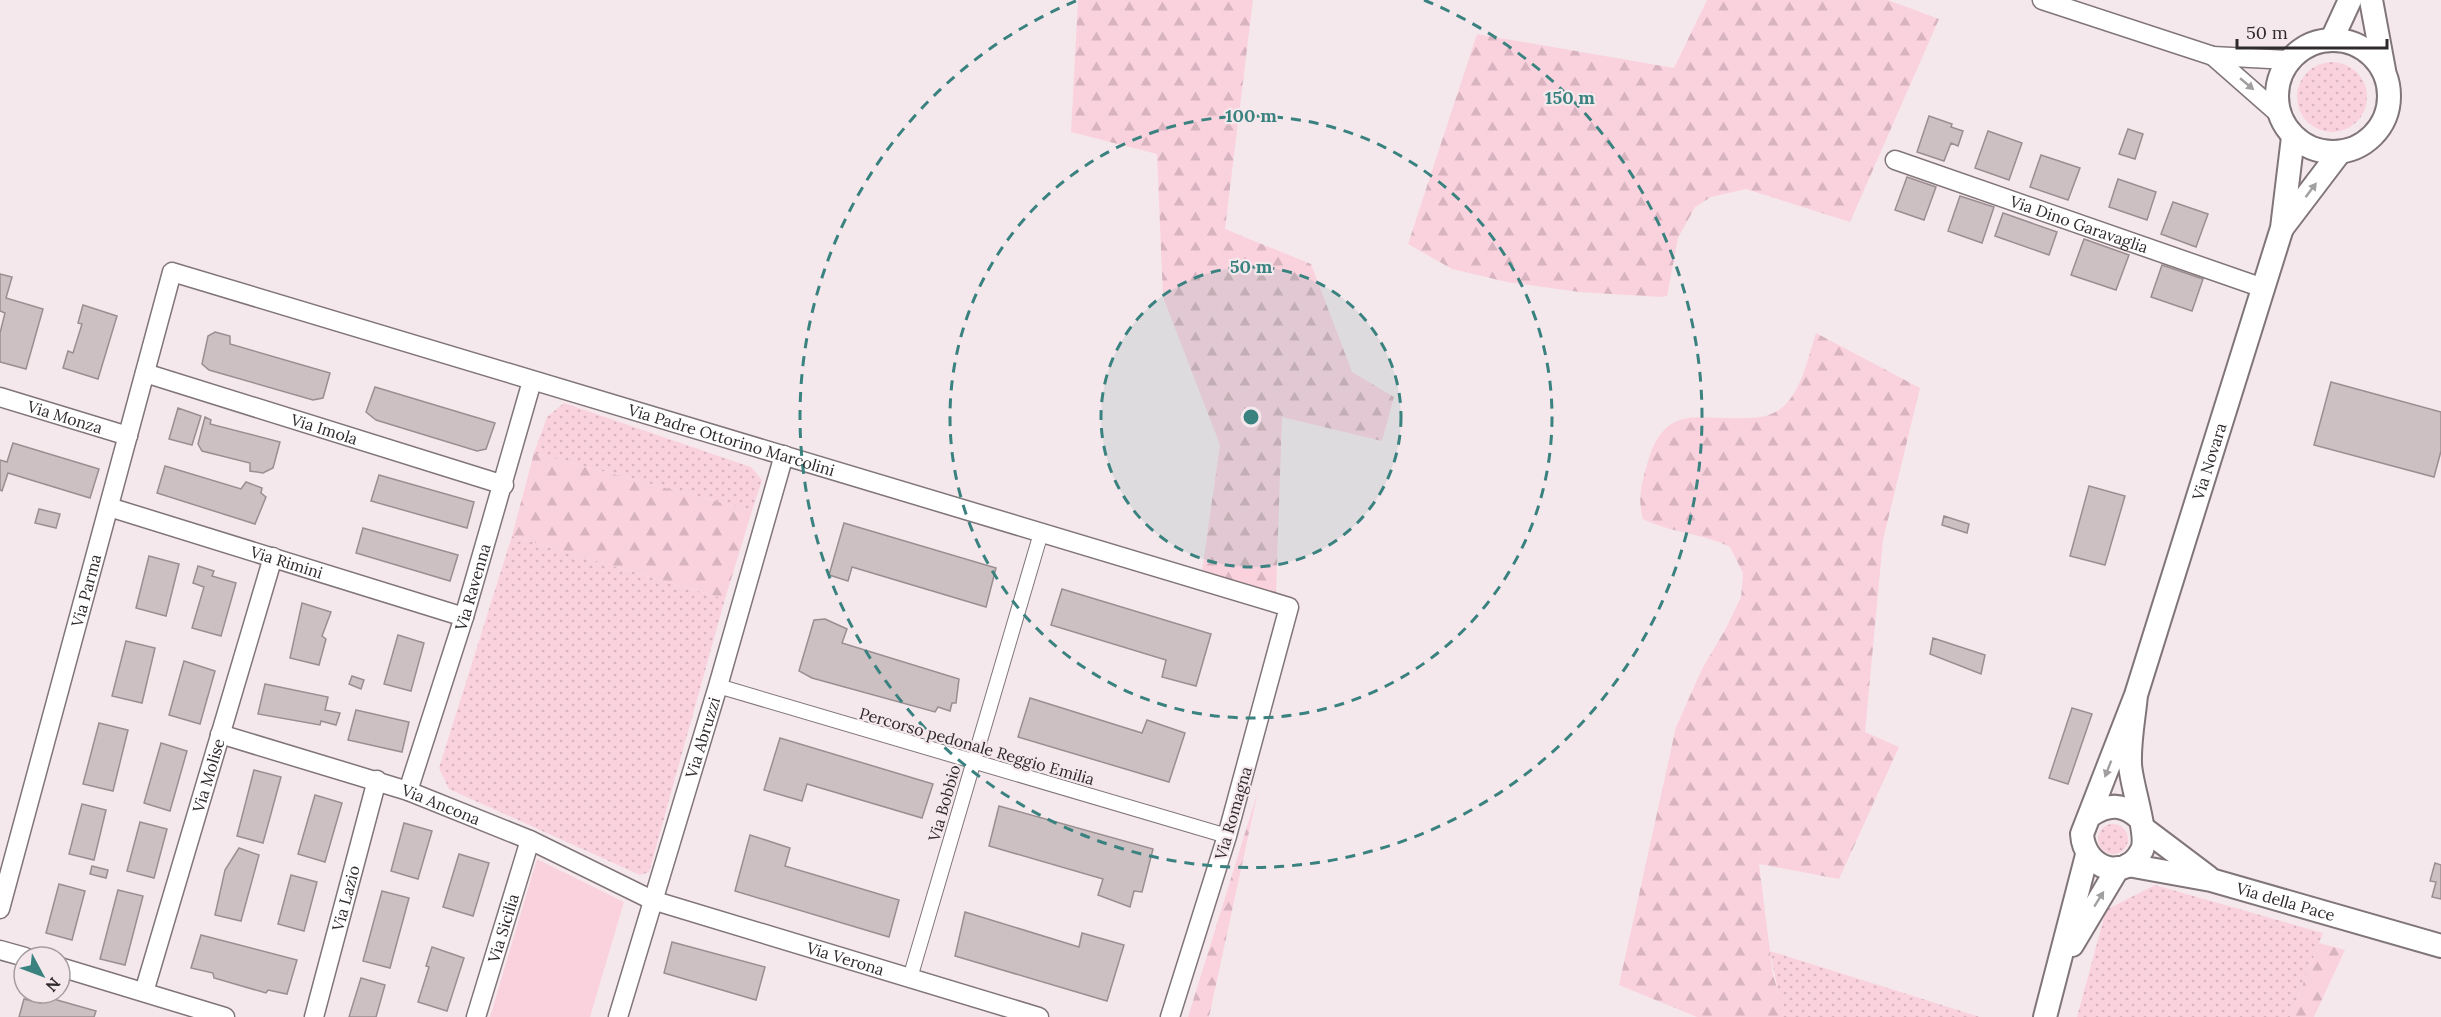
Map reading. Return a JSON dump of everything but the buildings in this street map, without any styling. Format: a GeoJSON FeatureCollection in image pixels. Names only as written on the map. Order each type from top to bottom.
{"type":"FeatureCollection","features":[{"type":"Feature","properties":{"kind":"street"},"geometry":{"type":"LineString","coordinates":[[2042,0],[2213,56],[2289,60]]}},
{"type":"Feature","properties":{"kind":"street"},"geometry":{"type":"LineString","coordinates":[[2332,39],[2350,0]]}},
{"type":"Feature","properties":{"kind":"street","name":"Via Novara"},"geometry":{"type":"LineString","coordinates":[[2282,228],[2340,152],[2357,147],[2372,137],[2383,123],[2388,106],[2389,89],[2371,0]]}},
{"type":"Feature","properties":{"kind":"street"},"geometry":{"type":"LineString","coordinates":[[2340,152],[2323,152],[2307,147],[2293,137],[2279,114],[2276,95],[2279,76],[2289,60],[2301,49],[2316,42],[2332,39],[2348,41],[2362,48],[2375,58],[2384,72]]}},
{"type":"Feature","properties":{"kind":"street"},"geometry":{"type":"LineString","coordinates":[[2213,56],[2279,114]]}},
{"type":"Feature","properties":{"kind":"street","name":"Via Novara"},"geometry":{"type":"LineString","coordinates":[[2045,1017],[2087,855],[2082,834],[2085,824],[2091,815],[2136,695],[2282,228],[2293,137]]}},
{"type":"Feature","properties":{"kind":"street","name":"Via Dino Garavaglia"},"geometry":{"type":"LineString","coordinates":[[1896,160],[2263,288]]}},
{"type":"Feature","properties":{"kind":"street","name":"Via Parma"},"geometry":{"type":"LineString","coordinates":[[0,909],[172,272]]}},
{"type":"Feature","properties":{"kind":"street","name":"Via Padre Ottorino Marcolini"},"geometry":{"type":"LineString","coordinates":[[172,272],[1289,607]]}},
{"type":"Feature","properties":{"kind":"street","name":"Via Imola"},"geometry":{"type":"LineString","coordinates":[[145,373],[504,485]]}},
{"type":"Feature","properties":{"kind":"street","name":"Via Ravenna"},"geometry":{"type":"LineString","coordinates":[[408,791],[504,485],[532,381]]}},
{"type":"Feature","properties":{"kind":"street","name":"Via Monza"},"geometry":{"type":"LineString","coordinates":[[0,397],[128,436]]}},
{"type":"Feature","properties":{"kind":"street","name":"Via Abruzzi"},"geometry":{"type":"LineString","coordinates":[[618,1017],[718,686],[784,455]]}},
{"type":"Feature","properties":{"kind":"street","name":"Via Rimini"},"geometry":{"type":"LineString","coordinates":[[109,507],[464,617]]}},
{"type":"Feature","properties":{"kind":"street","name":"Via Bobbio"},"geometry":{"type":"LineString","coordinates":[[910,978],[1041,533]]}},
{"type":"Feature","properties":{"kind":"street","name":"Via Molise"},"geometry":{"type":"LineString","coordinates":[[144,992],[273,557]]}},
{"type":"Feature","properties":{"kind":"street","name":"Via Romagna"},"geometry":{"type":"LineString","coordinates":[[1170,1017],[1227,836],[1289,607]]}},
{"type":"Feature","properties":{"kind":"street","name":"Percorso pedonale Reggio Emilia"},"geometry":{"type":"LineString","coordinates":[[718,686],[1227,836]]}},
{"type":"Feature","properties":{"kind":"street","name":"Via Novara"},"geometry":{"type":"LineString","coordinates":[[2059,967],[2123,867],[2137,858],[2145,839],[2130,764],[2136,695]]}},
{"type":"Feature","properties":{"kind":"street","name":"Via Ancona"},"geometry":{"type":"LineString","coordinates":[[220,734],[408,791],[530,840],[652,900]]}},
{"type":"Feature","properties":{"kind":"street","name":"Via Lazio"},"geometry":{"type":"LineString","coordinates":[[314,1017],[377,780]]}},
{"type":"Feature","properties":{"kind":"street"},"geometry":{"type":"LineString","coordinates":[[2091,815],[2110,806],[2131,811],[2141,823],[2211,880]]}},
{"type":"Feature","properties":{"kind":"street","name":"Via Sicilia"},"geometry":{"type":"LineString","coordinates":[[476,1017],[530,840]]}},
{"type":"Feature","properties":{"kind":"street"},"geometry":{"type":"LineString","coordinates":[[2087,855],[2100,866],[2123,867]]}},
{"type":"Feature","properties":{"kind":"street","name":"Via della Pace"},"geometry":{"type":"LineString","coordinates":[[2123,867],[2211,880],[2441,946]]}},
{"type":"Feature","properties":{"kind":"street","name":"Via Verona"},"geometry":{"type":"LineString","coordinates":[[652,900],[1039,1017]]}},
{"type":"Feature","properties":{"kind":"street"},"geometry":{"type":"LineString","coordinates":[[72,971],[225,1017]]}},
{"type":"Feature","properties":{"kind":"green space"},"geometry":{"type":"Polygon","coordinates":[[[1078,0],[1253,0],[1225,229],[1311,264],[1352,372],[1394,397],[1382,441],[1282,417],[1276,593],[1202,571],[1220,445],[1163,297],[1157,154],[1071,132],[1078,0]]]}},
{"type":"Feature","properties":{"kind":"green space"},"geometry":{"type":"Polygon","coordinates":[[[1707,0],[1888,0],[1939,19],[1850,222],[1746,189],[1711,197],[1695,207],[1678,238],[1667,296],[1661,297],[1579,292],[1507,282],[1452,269],[1408,244],[1477,34],[1674,68],[1707,0]]]}},
{"type":"Feature","properties":{"kind":"green space"},"geometry":{"type":"Polygon","coordinates":[[[2332,62],[2345,65],[2357,72],[2364,84],[2367,97],[2364,110],[2357,122],[2345,129],[2332,132],[2319,129],[2307,122],[2300,110],[2297,97],[2300,84],[2307,72],[2319,65],[2332,62]]]}},
{"type":"Feature","properties":{"kind":"green space"},"geometry":{"type":"Polygon","coordinates":[[[1816,333],[1920,388],[1883,540],[1865,732],[1899,747],[1839,879],[1759,864],[1773,975],[1782,1004],[1783,1017],[1697,1017],[1619,985],[1676,727],[1702,669],[1741,597],[1743,573],[1730,547],[1643,519],[1640,504],[1642,483],[1655,442],[1664,430],[1675,422],[1700,417],[1756,418],[1779,410],[1787,403],[1798,385],[1816,333]]]}},
{"type":"Feature","properties":{"kind":"green space"},"geometry":{"type":"Polygon","coordinates":[[[564,403],[751,467],[762,480],[752,511],[534,453],[547,417],[564,403]]]}},
{"type":"Feature","properties":{"kind":"green space"},"geometry":{"type":"Polygon","coordinates":[[[534,453],[752,511],[725,599],[512,536],[534,453]]]}},
{"type":"Feature","properties":{"kind":"green space"},"geometry":{"type":"Polygon","coordinates":[[[512,536],[725,599],[649,872],[640,875],[449,789],[439,768],[512,536]]]}},
{"type":"Feature","properties":{"kind":"green space"},"geometry":{"type":"Polygon","coordinates":[[[1258,791],[1209,1017],[1188,1017],[1258,791]]]}},
{"type":"Feature","properties":{"kind":"green space"},"geometry":{"type":"Polygon","coordinates":[[[2113,824],[2124,828],[2128,839],[2124,850],[2113,854],[2102,850],[2098,839],[2102,828],[2113,824]]]}},
{"type":"Feature","properties":{"kind":"green space"},"geometry":{"type":"Polygon","coordinates":[[[537,859],[624,902],[590,1017],[490,1017],[537,859]]]}},
{"type":"Feature","properties":{"kind":"green space"},"geometry":{"type":"Polygon","coordinates":[[[2155,885],[2323,933],[2290,1017],[2077,1017],[2106,910],[2155,885]]]}},
{"type":"Feature","properties":{"kind":"green space"},"geometry":{"type":"Polygon","coordinates":[[[2319,943],[2345,950],[2314,1017],[2290,1017],[2319,943]]]}},
{"type":"Feature","properties":{"kind":"green space"},"geometry":{"type":"Polygon","coordinates":[[[1770,951],[1980,1017],[1783,1017],[1770,951]]]}}]}
